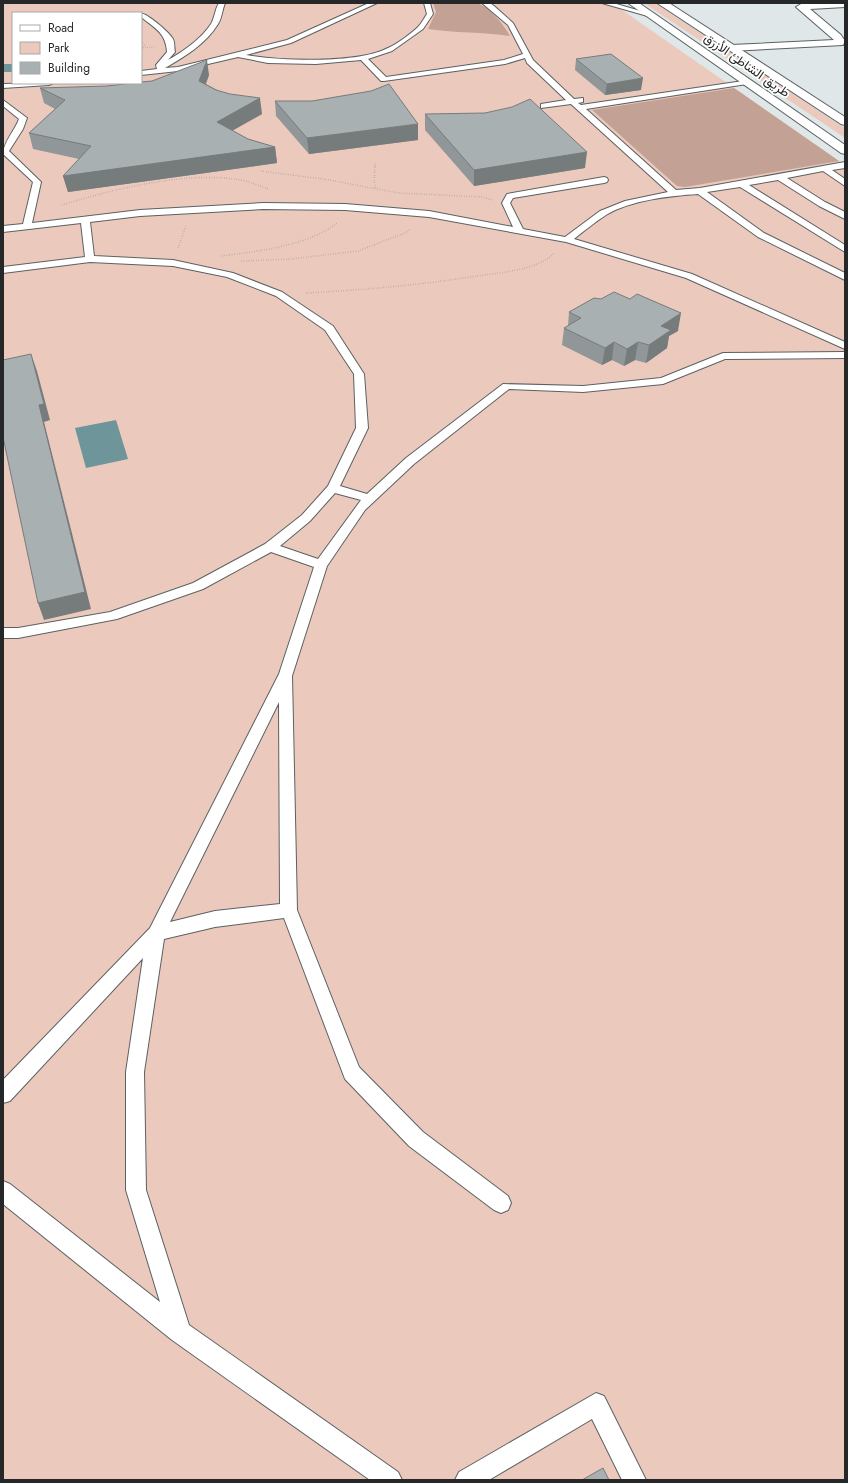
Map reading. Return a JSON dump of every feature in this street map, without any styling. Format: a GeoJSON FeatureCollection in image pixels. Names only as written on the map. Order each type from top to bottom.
{"type":"FeatureCollection","features":[{"type":"Feature","properties":{"kind":"main road","name":"طريق الشاطئ الأزرق"},"geometry":{"type":"LineString","coordinates":[[633,3],[845,150]]}},
{"type":"Feature","properties":{"kind":"main road","name":"طريق الشاطئ الأزرق"},"geometry":{"type":"LineString","coordinates":[[662,3],[845,122]]}},
{"type":"Feature","properties":{"kind":"main road"},"geometry":{"type":"LineString","coordinates":[[731,48],[842,44],[837,37],[801,7],[845,4]]}},
{"type":"Feature","properties":{"kind":"lane"},"geometry":{"type":"LineString","coordinates":[[142,73],[178,69],[289,42],[374,3]]}},
{"type":"Feature","properties":{"kind":"lane"},"geometry":{"type":"LineString","coordinates":[[236,55],[275,62],[340,62],[363,58],[390,50],[421,28],[430,14],[427,3]]}},
{"type":"Feature","properties":{"kind":"lane"},"geometry":{"type":"LineString","coordinates":[[484,3],[492,7],[511,24],[530,61],[674,193]]}},
{"type":"Feature","properties":{"kind":"lane"},"geometry":{"type":"LineString","coordinates":[[606,3],[650,15]]}},
{"type":"Feature","properties":{"kind":"lane"},"geometry":{"type":"LineString","coordinates":[[154,72],[181,56],[201,40],[216,22],[220,4]]}},
{"type":"Feature","properties":{"kind":"lane"},"geometry":{"type":"LineString","coordinates":[[142,14],[159,28],[170,40],[171,52],[154,72]]}},
{"type":"Feature","properties":{"kind":"lane"},"geometry":{"type":"LineString","coordinates":[[363,58],[384,79],[505,62],[527,55]]}},
{"type":"Feature","properties":{"kind":"lane"},"geometry":{"type":"LineString","coordinates":[[580,108],[747,82]]}},
{"type":"Feature","properties":{"kind":"lane"},"geometry":{"type":"LineString","coordinates":[[3,86],[34,84]]}},
{"type":"Feature","properties":{"kind":"lane"},"geometry":{"type":"LineString","coordinates":[[544,106],[587,99]]}},
{"type":"Feature","properties":{"kind":"lane"},"geometry":{"type":"LineString","coordinates":[[3,102],[23,118],[19,129],[4,150],[37,182],[28,221]]}},
{"type":"Feature","properties":{"kind":"lane"},"geometry":{"type":"LineString","coordinates":[[568,240],[603,213],[628,203],[674,193],[700,192],[845,165]]}},
{"type":"Feature","properties":{"kind":"lane"},"geometry":{"type":"LineString","coordinates":[[824,168],[845,183]]}},
{"type":"Feature","properties":{"kind":"lane"},"geometry":{"type":"LineString","coordinates":[[780,177],[822,204],[845,216]]}},
{"type":"Feature","properties":{"kind":"lane"},"geometry":{"type":"LineString","coordinates":[[519,231],[506,203],[510,196],[604,180]]}},
{"type":"Feature","properties":{"kind":"lane"},"geometry":{"type":"LineString","coordinates":[[741,184],[845,249]]}},
{"type":"Feature","properties":{"kind":"lane"},"geometry":{"type":"LineString","coordinates":[[700,192],[761,235],[845,277]]}},
{"type":"Feature","properties":{"kind":"lane"},"geometry":{"type":"LineString","coordinates":[[3,229],[28,221],[85,219],[140,213],[263,206],[356,208],[429,214],[568,240],[689,276],[845,346]]}},
{"type":"Feature","properties":{"kind":"lane"},"geometry":{"type":"LineString","coordinates":[[85,219],[90,260]]}},
{"type":"Feature","properties":{"kind":"lane"},"geometry":{"type":"LineString","coordinates":[[3,270],[90,260],[132,260],[173,263],[230,275],[279,294],[330,328],[359,374],[362,428],[333,488],[306,518],[270,547],[198,586],[112,616],[18,633],[3,633]]}},
{"type":"Feature","properties":{"kind":"lane"},"geometry":{"type":"LineString","coordinates":[[3,1094],[156,933],[286,674],[321,565],[361,507],[410,461],[507,386],[583,389],[663,381],[723,356],[845,355]]}},
{"type":"Feature","properties":{"kind":"lane"},"geometry":{"type":"LineString","coordinates":[[333,488],[369,499]]}},
{"type":"Feature","properties":{"kind":"lane"},"geometry":{"type":"LineString","coordinates":[[270,547],[321,565]]}},
{"type":"Feature","properties":{"kind":"lane"},"geometry":{"type":"LineString","coordinates":[[286,674],[289,910],[352,1073],[416,1139],[501,1202]]}},
{"type":"Feature","properties":{"kind":"lane"},"geometry":{"type":"LineString","coordinates":[[156,933],[215,919],[289,910]]}},
{"type":"Feature","properties":{"kind":"lane"},"geometry":{"type":"LineString","coordinates":[[156,933],[135,1072],[136,1190],[180,1332]]}},
{"type":"Feature","properties":{"kind":"lane"},"geometry":{"type":"LineString","coordinates":[[3,1191],[180,1332],[390,1480]]}},
{"type":"Feature","properties":{"kind":"lane"},"geometry":{"type":"LineString","coordinates":[[467,1480],[596,1404],[634,1480]]}},
{"type":"Feature","properties":{"kind":"path"},"geometry":{"type":"LineString","coordinates":[[153,52],[156,44]]}},
{"type":"Feature","properties":{"kind":"path"},"geometry":{"type":"LineString","coordinates":[[375,162],[374,181],[376,189]]}},
{"type":"Feature","properties":{"kind":"path"},"geometry":{"type":"LineString","coordinates":[[261,171],[330,180],[398,193],[482,197],[506,203]]}},
{"type":"Feature","properties":{"kind":"path"},"geometry":{"type":"LineString","coordinates":[[28,221],[80,199],[165,181],[194,179],[229,180],[261,185],[303,206]]}},
{"type":"Feature","properties":{"kind":"path"},"geometry":{"type":"LineString","coordinates":[[220,257],[277,248],[326,232],[356,208]]}},
{"type":"Feature","properties":{"kind":"path"},"geometry":{"type":"LineString","coordinates":[[173,263],[191,210]]}},
{"type":"Feature","properties":{"kind":"path"},"geometry":{"type":"LineString","coordinates":[[236,261],[291,260],[358,251],[405,233],[429,214]]}},
{"type":"Feature","properties":{"kind":"path"},"geometry":{"type":"LineString","coordinates":[[279,294],[347,291],[430,284],[517,270],[548,260],[568,240]]}},
{"type":"Feature","properties":{"kind":"green space"},"geometry":{"type":"Polygon","coordinates":[[[3,3],[612,3],[845,165],[845,1480],[3,1480],[3,3]]]}},
{"type":"Feature","properties":{"kind":"green space"},"geometry":{"type":"Polygon","coordinates":[[[644,3],[655,3],[845,128],[845,138],[644,3]]]}},
{"type":"Feature","properties":{"kind":"shaded area"},"geometry":{"type":"Polygon","coordinates":[[[473,2],[482,5],[492,12],[510,36],[428,29],[436,12],[433,3],[473,2]]]}},
{"type":"Feature","properties":{"kind":"shaded area"},"geometry":{"type":"Polygon","coordinates":[[[734,88],[839,161],[685,187],[677,186],[592,110],[734,88]]]}},
{"type":"Feature","properties":{"kind":"water"},"geometry":{"type":"Polygon","coordinates":[[[116,420],[128,459],[86,468],[75,428],[116,420]]]}},
{"type":"Feature","properties":{"kind":"building"},"geometry":{"type":"Polygon","coordinates":[[[611,54],[643,78],[607,84],[576,59],[611,54]]]}},
{"type":"Feature","properties":{"kind":"building"},"geometry":{"type":"Polygon","coordinates":[[[207,60],[199,81],[216,90],[230,94],[260,98],[217,122],[248,139],[275,147],[63,176],[91,146],[29,133],[65,100],[40,88],[142,84],[142,82],[152,81],[207,60]]]}},
{"type":"Feature","properties":{"kind":"building"},"geometry":{"type":"Polygon","coordinates":[[[389,84],[418,124],[307,138],[275,101],[312,101],[371,91],[389,84]]]}},
{"type":"Feature","properties":{"kind":"building"},"geometry":{"type":"Polygon","coordinates":[[[530,99],[587,152],[474,170],[425,114],[485,113],[512,107],[530,99]]]}},
{"type":"Feature","properties":{"kind":"building"},"geometry":{"type":"Polygon","coordinates":[[[614,292],[630,299],[637,294],[681,313],[661,326],[671,330],[649,345],[638,342],[627,349],[614,342],[605,348],[564,328],[581,318],[569,312],[594,298],[601,299],[614,292]]]}},
{"type":"Feature","properties":{"kind":"building"},"geometry":{"type":"Polygon","coordinates":[[[31,354],[44,404],[39,405],[85,592],[38,603],[3,437],[3,360],[31,354]]]}},
{"type":"Feature","properties":{"kind":"building"},"geometry":{"type":"Polygon","coordinates":[[[603,1468],[609,1480],[582,1480],[603,1468]]]}},
{"type":"Feature","properties":{"kind":"waterway"},"geometry":{"type":"LineString","coordinates":[[3,68],[12,68]]}}]}
